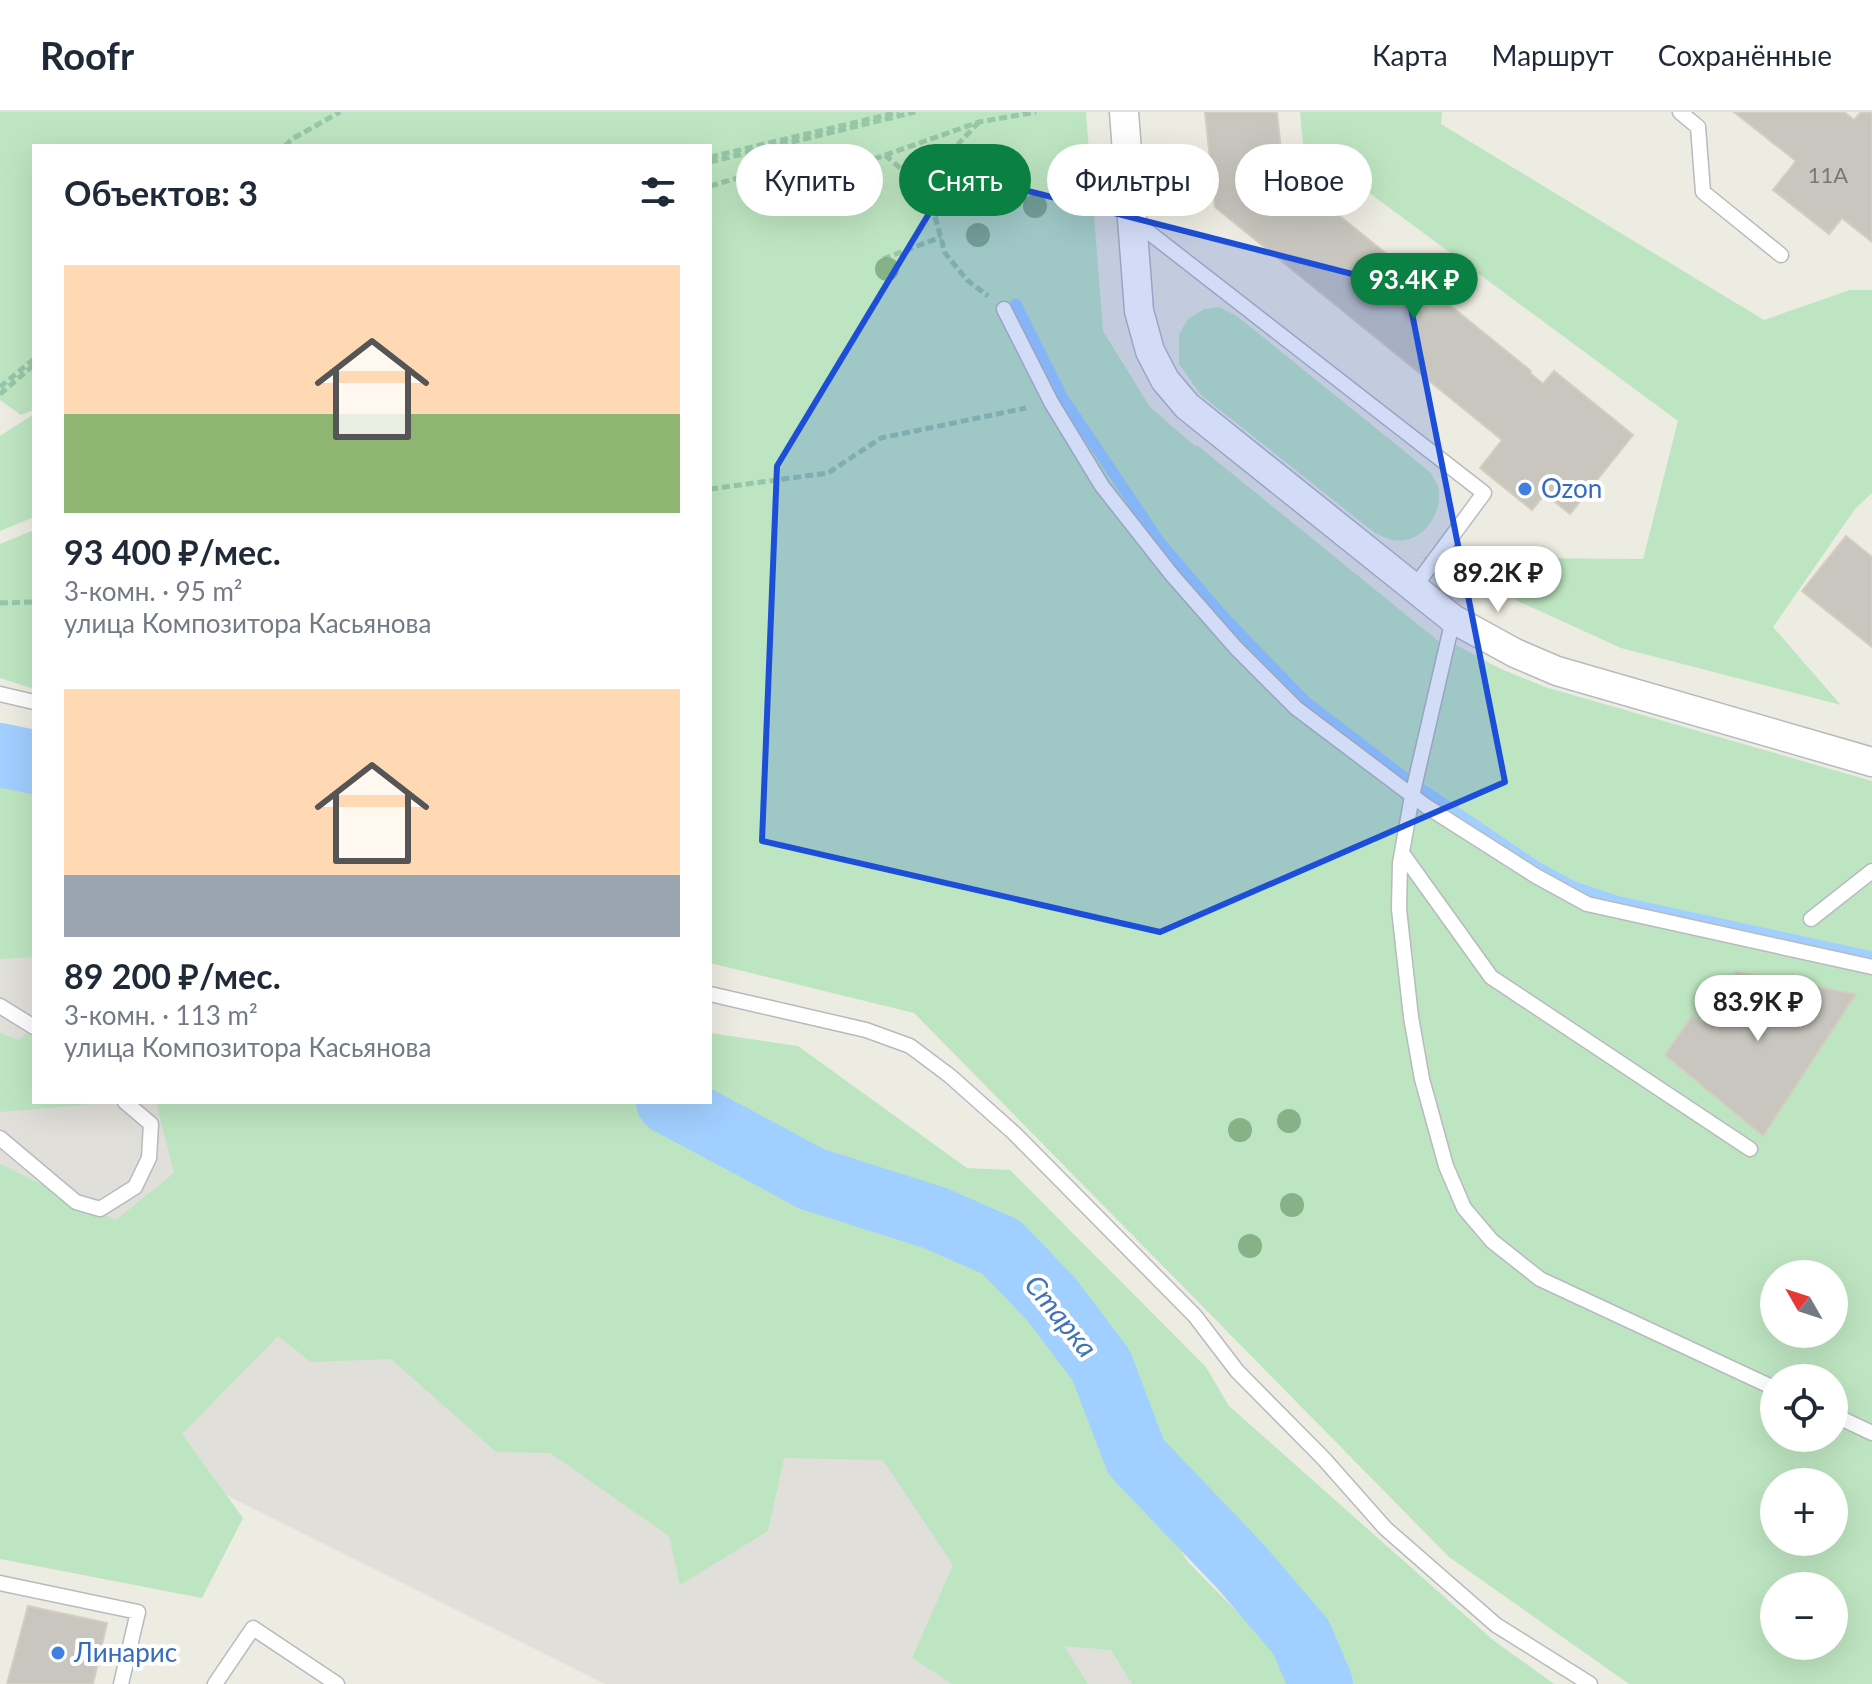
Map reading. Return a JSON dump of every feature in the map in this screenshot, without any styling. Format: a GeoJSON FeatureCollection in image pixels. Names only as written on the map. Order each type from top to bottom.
{"type":"FeatureCollection","features":[{"type":"Feature","properties":{"kind":"street"},"geometry":{"type":"LineString","coordinates":[[1124,112],[1139,311],[1150,351],[1165,380],[1187,406],[1413,589],[1453,619],[1515,653],[1557,671],[1872,762]]}},
{"type":"Feature","properties":{"kind":"lane"},"geometry":{"type":"LineString","coordinates":[[1680,112],[1698,127],[1703,192],[1781,255]]}},
{"type":"Feature","properties":{"kind":"lane"},"geometry":{"type":"LineString","coordinates":[[1132,219],[1484,493],[1413,589]]}},
{"type":"Feature","properties":{"kind":"lane"},"geometry":{"type":"LineString","coordinates":[[1004,309],[1051,402],[1102,486],[1172,575],[1236,648],[1296,708],[1412,796],[1536,876],[1587,904],[1872,967]]}},
{"type":"Feature","properties":{"kind":"lane"},"geometry":{"type":"LineString","coordinates":[[1453,619],[1412,796],[1402,853],[1399,909],[1411,1017],[1422,1079],[1446,1166],[1464,1208],[1492,1241],[1540,1279],[1760,1381]]}},
{"type":"Feature","properties":{"kind":"lane"},"geometry":{"type":"LineString","coordinates":[[0,694],[32,702]]}},
{"type":"Feature","properties":{"kind":"lane"},"geometry":{"type":"LineString","coordinates":[[1402,853],[1491,977],[1750,1149]]}},
{"type":"Feature","properties":{"kind":"lane"},"geometry":{"type":"LineString","coordinates":[[1811,919],[1872,871]]}},
{"type":"Feature","properties":{"kind":"lane"},"geometry":{"type":"LineString","coordinates":[[712,994],[866,1030],[910,1046],[950,1076],[1014,1133],[1195,1316],[1237,1371],[1324,1459],[1385,1528],[1496,1625],[1590,1684]]}},
{"type":"Feature","properties":{"kind":"lane"},"geometry":{"type":"LineString","coordinates":[[0,1006],[32,1026]]}},
{"type":"Feature","properties":{"kind":"lane"},"geometry":{"type":"LineString","coordinates":[[0,1138],[76,1202],[100,1209],[135,1187],[149,1158],[151,1124],[127,1104]]}},
{"type":"Feature","properties":{"kind":"lane"},"geometry":{"type":"LineString","coordinates":[[1848,1422],[1872,1433]]}},
{"type":"Feature","properties":{"kind":"lane"},"geometry":{"type":"LineString","coordinates":[[0,1583],[138,1612],[121,1684]]}},
{"type":"Feature","properties":{"kind":"lane"},"geometry":{"type":"LineString","coordinates":[[215,1684],[253,1628],[337,1684]]}},
{"type":"Feature","properties":{"kind":"path"},"geometry":{"type":"LineString","coordinates":[[287,144],[340,112]]}},
{"type":"Feature","properties":{"kind":"path"},"geometry":{"type":"LineString","coordinates":[[712,159],[899,112]]}},
{"type":"Feature","properties":{"kind":"path"},"geometry":{"type":"LineString","coordinates":[[712,160],[915,112]]}},
{"type":"Feature","properties":{"kind":"path"},"geometry":{"type":"LineString","coordinates":[[712,185],[786,164],[821,161],[860,164],[979,122],[1036,112]]}},
{"type":"Feature","properties":{"kind":"path"},"geometry":{"type":"LineString","coordinates":[[959,144],[979,122]]}},
{"type":"Feature","properties":{"kind":"path"},"geometry":{"type":"LineString","coordinates":[[885,155],[899,167]]}},
{"type":"Feature","properties":{"kind":"path"},"geometry":{"type":"LineString","coordinates":[[935,216],[945,253],[967,280],[1004,309]]}},
{"type":"Feature","properties":{"kind":"path"},"geometry":{"type":"LineString","coordinates":[[883,259],[941,237]]}},
{"type":"Feature","properties":{"kind":"path"},"geometry":{"type":"LineString","coordinates":[[0,387],[32,363]]}},
{"type":"Feature","properties":{"kind":"path"},"geometry":{"type":"LineString","coordinates":[[0,394],[32,364]]}},
{"type":"Feature","properties":{"kind":"path"},"geometry":{"type":"LineString","coordinates":[[712,489],[828,473],[881,438],[1051,402]]}},
{"type":"Feature","properties":{"kind":"path"},"geometry":{"type":"LineString","coordinates":[[0,603],[32,602]]}},
{"type":"Feature","properties":{"kind":"highlighted area"},"geometry":{"type":"Polygon","coordinates":[[[954,172],[1407,288],[1505,782],[1160,932],[762,841],[777,466],[954,172]]]}},
{"type":"Feature","properties":{"kind":"shaded area"},"geometry":{"type":"Polygon","coordinates":[[[0,918],[32,929],[32,1104],[393,1104],[1206,1684],[605,1684],[192,1478],[0,1316],[0,918]]]}},
{"type":"Feature","properties":{"kind":"green space"},"geometry":{"type":"Polygon","coordinates":[[[0,112],[1086,112],[1088,144],[1047,144],[1047,216],[1094,216],[1103,331],[1150,407],[1195,446],[1442,644],[1454,650],[1456,645],[1499,668],[1545,687],[1872,781],[1872,1684],[1629,1684],[1449,1557],[914,1013],[712,963],[712,144],[32,144],[32,411],[21,415],[0,400],[0,112]]]}},
{"type":"Feature","properties":{"kind":"green space"},"geometry":{"type":"Polygon","coordinates":[[[1300,112],[1442,112],[1441,124],[1764,320],[1850,290],[1872,290],[1872,493],[1855,509],[1773,627],[1841,705],[1621,648],[1421,557],[1643,559],[1678,421],[1372,195],[1372,144],[1303,144],[1300,112]]]}},
{"type":"Feature","properties":{"kind":"green space"},"geometry":{"type":"Polygon","coordinates":[[[1219,307],[1237,316],[1430,472],[1438,488],[1439,500],[1428,527],[1403,540],[1375,533],[1201,395],[1179,364],[1179,334],[1188,319],[1204,309],[1219,307]]]}},
{"type":"Feature","properties":{"kind":"green space"},"geometry":{"type":"Polygon","coordinates":[[[32,415],[32,518],[0,531],[0,436],[32,415]]]}},
{"type":"Feature","properties":{"kind":"green space"},"geometry":{"type":"Polygon","coordinates":[[[32,531],[32,688],[0,678],[0,544],[32,531]]]}},
{"type":"Feature","properties":{"kind":"green space"},"geometry":{"type":"Polygon","coordinates":[[[0,743],[32,750],[32,957],[0,959],[0,743]]]}},
{"type":"Feature","properties":{"kind":"green space"},"geometry":{"type":"Polygon","coordinates":[[[32,1028],[32,1104],[97,1104],[0,1112],[0,1033],[19,1040],[32,1028]]]}},
{"type":"Feature","properties":{"kind":"green space"},"geometry":{"type":"Polygon","coordinates":[[[712,1033],[798,1046],[967,1168],[1010,1170],[1206,1367],[1229,1406],[1493,1640],[1554,1684],[1338,1684],[1319,1640],[1146,1444],[1113,1354],[1013,1242],[957,1218],[963,1245],[1017,1281],[1098,1401],[1187,1561],[1274,1649],[1287,1684],[1132,1684],[1111,1650],[1064,1646],[1088,1684],[952,1684],[912,1658],[953,1565],[883,1460],[784,1458],[768,1531],[680,1585],[669,1536],[550,1453],[496,1452],[391,1359],[311,1362],[278,1336],[182,1434],[243,1518],[202,1598],[0,1559],[0,1164],[116,1220],[174,1173],[157,1104],[712,1104],[712,1033]]]}},
{"type":"Feature","properties":{"kind":"building"},"geometry":{"type":"Polygon","coordinates":[[[1205,112],[1277,112],[1280,144],[1235,144],[1235,216],[1340,216],[1543,384],[1554,371],[1633,435],[1570,514],[1545,494],[1532,510],[1480,468],[1502,440],[1219,210],[1219,144],[1208,144],[1205,112]]]}},
{"type":"Feature","properties":{"kind":"building"},"geometry":{"type":"Polygon","coordinates":[[[1734,112],[1844,112],[1854,120],[1861,112],[1872,113],[1872,242],[1842,218],[1829,234],[1773,190],[1796,161],[1734,112]]]}},
{"type":"Feature","properties":{"kind":"building"},"geometry":{"type":"Polygon","coordinates":[[[1846,536],[1872,557],[1872,647],[1802,591],[1846,536]]]}},
{"type":"Feature","properties":{"kind":"building"},"geometry":{"type":"Polygon","coordinates":[[[1736,972],[1856,994],[1763,1136],[1665,1055],[1692,1016],[1702,1023],[1736,972]]]}},
{"type":"Feature","properties":{"kind":"building","name":"Линарис"},"geometry":{"type":"Polygon","coordinates":[[[28,1606],[107,1623],[93,1684],[7,1684],[28,1606]]]}},
{"type":"Feature","properties":{"kind":"waterway"},"geometry":{"type":"LineString","coordinates":[[1016,304],[1063,398],[1159,541],[1222,615],[1305,701],[1404,777],[1537,867],[1574,887],[1616,901],[1872,957]]}},
{"type":"Feature","properties":{"kind":"waterway","name":"Старка"},"geometry":{"type":"LineString","coordinates":[[0,755],[32,762]]}},
{"type":"Feature","properties":{"kind":"waterway","name":"Старка"},"geometry":{"type":"LineString","coordinates":[[672,1104],[812,1179],[935,1218],[1001,1247],[1051,1299],[1101,1365],[1136,1457],[1241,1567],[1301,1637],[1321,1684]]}},
{"type":"Feature","properties":{"kind":"place","name":"Ozon"},"geometry":{"type":"Point","coordinates":[1525,489]}},
{"type":"Feature","properties":{"kind":"place","name":"Линарис"},"geometry":{"type":"Point","coordinates":[58,1653]}}]}
